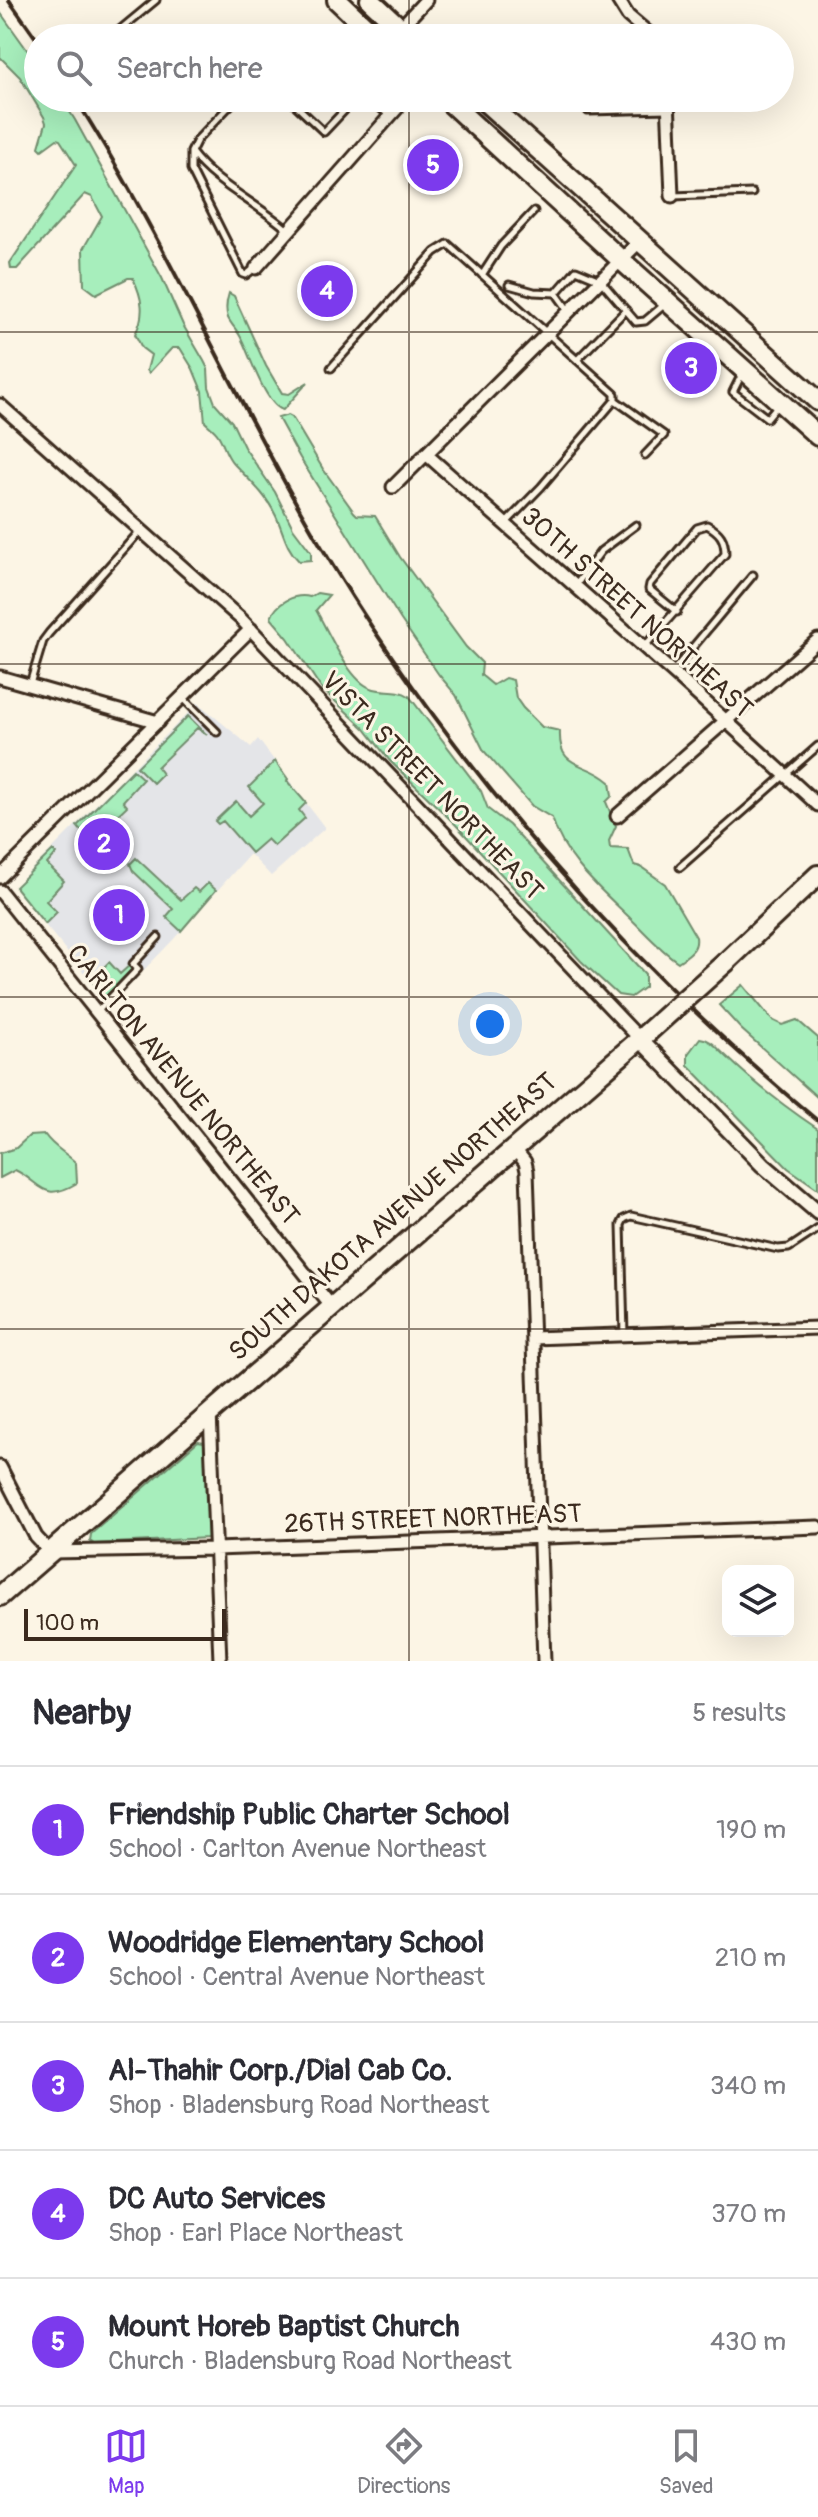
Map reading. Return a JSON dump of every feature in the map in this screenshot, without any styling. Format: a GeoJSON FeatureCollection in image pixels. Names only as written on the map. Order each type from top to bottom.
{"type":"FeatureCollection","features":[{"type":"Feature","properties":{"kind":"main road"},"geometry":{"type":"LineString","coordinates":[[337,0],[362,24]]}},
{"type":"Feature","properties":{"kind":"main road"},"geometry":{"type":"LineString","coordinates":[[370,0],[391,24]]}},
{"type":"Feature","properties":{"kind":"main road"},"geometry":{"type":"LineString","coordinates":[[460,112],[818,436]]}},
{"type":"Feature","properties":{"kind":"main road"},"geometry":{"type":"LineString","coordinates":[[497,112],[818,401]]}},
{"type":"Feature","properties":{"kind":"main road","name":"SOUTH DAKOTA AVENUE NORTHEAST"},"geometry":{"type":"LineString","coordinates":[[0,1596],[643,1036],[818,875]]}},
{"type":"Feature","properties":{"kind":"street"},"geometry":{"type":"LineString","coordinates":[[618,0],[637,24]]}},
{"type":"Feature","properties":{"kind":"street"},"geometry":{"type":"LineString","coordinates":[[408,24],[421,2]]}},
{"type":"Feature","properties":{"kind":"street"},"geometry":{"type":"LineString","coordinates":[[256,268],[392,112]]}},
{"type":"Feature","properties":{"kind":"street"},"geometry":{"type":"LineString","coordinates":[[669,112],[672,196]]}},
{"type":"Feature","properties":{"kind":"street"},"geometry":{"type":"LineString","coordinates":[[393,487],[640,241]]}},
{"type":"Feature","properties":{"kind":"street","name":"VISTA STREET NORTHEAST"},"geometry":{"type":"LineString","coordinates":[[0,405],[251,629],[763,1165],[818,1212]]}},
{"type":"Feature","properties":{"kind":"street","name":"30TH STREET NORTHEAST"},"geometry":{"type":"LineString","coordinates":[[426,454],[818,805]]}},
{"type":"Feature","properties":{"kind":"street"},"geometry":{"type":"LineString","coordinates":[[0,877],[251,629]]}},
{"type":"Feature","properties":{"kind":"street"},"geometry":{"type":"LineString","coordinates":[[617,816],[818,640]]}},
{"type":"Feature","properties":{"kind":"street"},"geometry":{"type":"LineString","coordinates":[[0,677],[158,722]]}},
{"type":"Feature","properties":{"kind":"street","name":"CARLTON AVENUE NORTHEAST"},"geometry":{"type":"LineString","coordinates":[[0,891],[331,1306]]}},
{"type":"Feature","properties":{"kind":"street"},"geometry":{"type":"LineString","coordinates":[[513,1147],[525,1162],[527,1171],[544,1661]]}},
{"type":"Feature","properties":{"kind":"street"},"geometry":{"type":"LineString","coordinates":[[533,1338],[818,1328]]}},
{"type":"Feature","properties":{"kind":"street"},"geometry":{"type":"LineString","coordinates":[[210,1412],[220,1661]]}},
{"type":"Feature","properties":{"kind":"street"},"geometry":{"type":"LineString","coordinates":[[0,1467],[36,1537],[50,1552]]}},
{"type":"Feature","properties":{"kind":"street","name":"26TH STREET NORTHEAST"},"geometry":{"type":"LineString","coordinates":[[50,1552],[818,1527]]}},
{"type":"Feature","properties":{"kind":"lane"},"geometry":{"type":"LineString","coordinates":[[127,24],[156,0]]}},
{"type":"Feature","properties":{"kind":"lane"},"geometry":{"type":"LineString","coordinates":[[224,112],[197,140],[191,152],[191,170],[243,274],[256,268]]}},
{"type":"Feature","properties":{"kind":"lane"},"geometry":{"type":"LineString","coordinates":[[303,112],[324,132],[342,112]]}},
{"type":"Feature","properties":{"kind":"lane"},"geometry":{"type":"LineString","coordinates":[[385,112],[389,115]]}},
{"type":"Feature","properties":{"kind":"lane"},"geometry":{"type":"LineString","coordinates":[[191,152],[198,163],[290,231]]}},
{"type":"Feature","properties":{"kind":"lane"},"geometry":{"type":"LineString","coordinates":[[672,196],[752,193]]}},
{"type":"Feature","properties":{"kind":"lane"},"geometry":{"type":"LineString","coordinates":[[482,275],[501,246],[534,211]]}},
{"type":"Feature","properties":{"kind":"lane"},"geometry":{"type":"LineString","coordinates":[[331,368],[435,252],[448,244],[615,394],[615,400],[505,524]]}},
{"type":"Feature","properties":{"kind":"lane"},"geometry":{"type":"LineString","coordinates":[[556,293],[576,270],[600,280],[636,322],[645,321],[668,302]]}},
{"type":"Feature","properties":{"kind":"lane"},"geometry":{"type":"LineString","coordinates":[[509,285],[534,292],[556,293]]}},
{"type":"Feature","properties":{"kind":"lane"},"geometry":{"type":"LineString","coordinates":[[556,293],[569,311]]}},
{"type":"Feature","properties":{"kind":"lane"},"geometry":{"type":"LineString","coordinates":[[577,360],[626,310]]}},
{"type":"Feature","properties":{"kind":"lane"},"geometry":{"type":"LineString","coordinates":[[615,400],[664,435],[645,455]]}},
{"type":"Feature","properties":{"kind":"lane"},"geometry":{"type":"LineString","coordinates":[[575,586],[601,551],[636,525]]}},
{"type":"Feature","properties":{"kind":"lane"},"geometry":{"type":"LineString","coordinates":[[644,647],[677,612],[725,554],[725,542],[717,530],[707,525],[697,528],[650,584],[649,589],[656,597],[677,612]]}},
{"type":"Feature","properties":{"kind":"lane"},"geometry":{"type":"LineString","coordinates":[[30,685],[43,641],[141,530]]}},
{"type":"Feature","properties":{"kind":"lane"},"geometry":{"type":"LineString","coordinates":[[672,672],[753,575]]}},
{"type":"Feature","properties":{"kind":"lane"},"geometry":{"type":"LineString","coordinates":[[182,697],[217,732]]}},
{"type":"Feature","properties":{"kind":"lane"},"geometry":{"type":"LineString","coordinates":[[680,867],[818,746]]}},
{"type":"Feature","properties":{"kind":"lane"},"geometry":{"type":"LineString","coordinates":[[97,1012],[138,969],[133,964],[158,937]]}},
{"type":"Feature","properties":{"kind":"lane"},"geometry":{"type":"LineString","coordinates":[[624,1335],[621,1225],[624,1219],[631,1216],[778,1249],[789,1248],[818,1229]]}},
{"type":"Feature","properties":{"kind":"shaded area"},"geometry":{"type":"Polygon","coordinates":[[[198,703],[251,747],[258,739],[325,828],[271,876],[250,854],[141,973],[134,968],[104,997],[14,887],[198,703]]]}},
{"type":"Feature","properties":{"kind":"green space"},"geometry":{"type":"Polygon","coordinates":[[[0,12],[24,45],[24,84],[0,57],[0,12]]]}},
{"type":"Feature","properties":{"kind":"green space"},"geometry":{"type":"Polygon","coordinates":[[[41,112],[70,112],[75,120],[208,369],[209,387],[215,403],[232,422],[244,447],[275,492],[293,528],[311,552],[311,560],[299,561],[294,556],[267,501],[233,463],[218,435],[205,422],[202,391],[180,348],[172,348],[149,373],[147,370],[151,355],[142,348],[135,334],[142,306],[133,278],[96,294],[84,285],[83,249],[102,216],[92,197],[85,194],[17,269],[11,269],[10,263],[76,165],[60,140],[42,150],[39,147],[46,123],[41,112]]]}},
{"type":"Feature","properties":{"kind":"green space"},"geometry":{"type":"Polygon","coordinates":[[[229,293],[234,296],[282,393],[289,394],[308,382],[283,410],[271,400],[259,380],[241,337],[228,318],[226,306],[229,293]]]}},
{"type":"Feature","properties":{"kind":"green space"},"geometry":{"type":"Polygon","coordinates":[[[288,415],[354,512],[375,516],[400,557],[466,647],[482,663],[481,675],[493,685],[505,678],[513,680],[516,698],[523,708],[542,727],[560,731],[561,744],[569,759],[610,782],[612,796],[606,802],[616,826],[609,841],[610,848],[628,849],[634,865],[665,884],[696,937],[694,949],[685,957],[678,962],[671,957],[594,883],[573,859],[552,818],[532,806],[484,751],[456,695],[401,620],[300,458],[278,418],[288,415]]]}},
{"type":"Feature","properties":{"kind":"green space"},"geometry":{"type":"Polygon","coordinates":[[[317,593],[329,595],[316,610],[355,676],[371,688],[409,696],[481,791],[488,809],[509,825],[645,974],[645,987],[631,997],[618,995],[581,961],[456,825],[390,761],[365,729],[321,688],[271,618],[287,600],[317,593]]]}},
{"type":"Feature","properties":{"kind":"green space"},"geometry":{"type":"Polygon","coordinates":[[[188,716],[207,735],[197,728],[157,767],[162,774],[153,783],[137,767],[188,716]]]}},
{"type":"Feature","properties":{"kind":"green space"},"geometry":{"type":"Polygon","coordinates":[[[275,761],[306,803],[299,810],[305,818],[274,846],[267,839],[251,853],[223,821],[218,824],[215,821],[236,801],[249,816],[263,803],[249,787],[275,761]]]}},
{"type":"Feature","properties":{"kind":"green space"},"geometry":{"type":"Polygon","coordinates":[[[133,770],[143,779],[123,801],[127,806],[108,824],[128,845],[112,863],[77,826],[133,770]]]}},
{"type":"Feature","properties":{"kind":"green space"},"geometry":{"type":"Polygon","coordinates":[[[53,850],[56,854],[47,864],[64,881],[46,901],[57,912],[45,924],[15,887],[53,850]]]}},
{"type":"Feature","properties":{"kind":"green space"},"geometry":{"type":"Polygon","coordinates":[[[136,858],[181,900],[194,888],[199,892],[208,883],[216,890],[181,931],[166,917],[173,909],[133,871],[130,864],[136,858]]]}},
{"type":"Feature","properties":{"kind":"green space"},"geometry":{"type":"Polygon","coordinates":[[[109,962],[120,974],[131,964],[135,967],[105,997],[91,980],[109,962]]]}},
{"type":"Feature","properties":{"kind":"green space"},"geometry":{"type":"Polygon","coordinates":[[[743,985],[772,1020],[782,1025],[797,1020],[818,1038],[818,1098],[741,1029],[719,1005],[743,985]]]}},
{"type":"Feature","properties":{"kind":"green space"},"geometry":{"type":"Polygon","coordinates":[[[700,1038],[714,1044],[758,1085],[818,1129],[818,1189],[788,1168],[688,1065],[688,1054],[700,1038]]]}},
{"type":"Feature","properties":{"kind":"green space"},"geometry":{"type":"Polygon","coordinates":[[[45,1135],[76,1163],[77,1183],[56,1192],[43,1189],[15,1170],[0,1178],[0,1153],[16,1148],[29,1136],[45,1135]]]}},
{"type":"Feature","properties":{"kind":"green space"},"geometry":{"type":"Polygon","coordinates":[[[198,1441],[206,1446],[208,1538],[94,1544],[90,1541],[91,1534],[198,1441]]]}},
{"type":"Feature","properties":{"kind":"railway"},"geometry":{"type":"LineString","coordinates":[[9,0],[26,24]]}},
{"type":"Feature","properties":{"kind":"railway"},"geometry":{"type":"LineString","coordinates":[[84,112],[139,206],[315,536],[421,698],[479,775],[606,922],[745,1058],[818,1121]]}},
{"type":"Feature","properties":{"kind":"place","name":"Mount Horeb Baptist Church"},"geometry":{"type":"Point","coordinates":[433,165]}},
{"type":"Feature","properties":{"kind":"place","name":"DC Auto Services"},"geometry":{"type":"Point","coordinates":[327,291]}},
{"type":"Feature","properties":{"kind":"place","name":"Al-Thahir Corp./Dial Cab Co."},"geometry":{"type":"Point","coordinates":[691,368]}},
{"type":"Feature","properties":{"kind":"place","name":"Woodridge Elementary School"},"geometry":{"type":"Point","coordinates":[104,844]}},
{"type":"Feature","properties":{"kind":"place","name":"Friendship Public Charter School"},"geometry":{"type":"Point","coordinates":[119,915]}}]}
